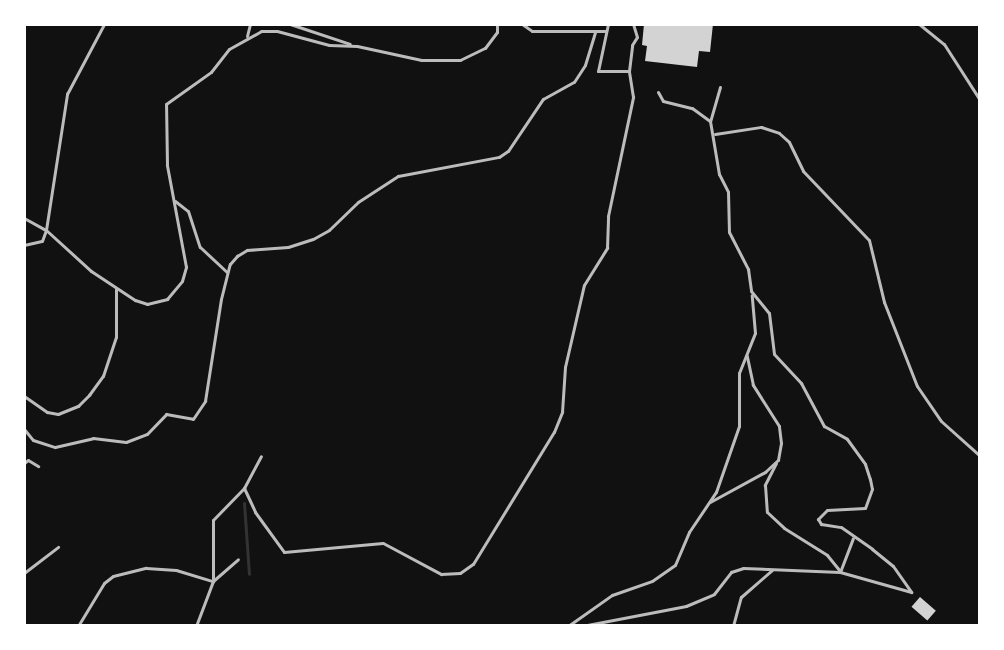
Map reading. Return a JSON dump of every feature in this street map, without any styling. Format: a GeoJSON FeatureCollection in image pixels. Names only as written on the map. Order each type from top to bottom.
{"type":"FeatureCollection","features":[{"type":"Feature","properties":{"kind":"lane"},"geometry":{"type":"LineString","coordinates":[[24,245],[42,241],[46,230],[67,94],[104,24]]}},
{"type":"Feature","properties":{"kind":"lane"},"geometry":{"type":"LineString","coordinates":[[247,37],[250,24]]}},
{"type":"Feature","properties":{"kind":"lane"},"geometry":{"type":"LineString","coordinates":[[290,24],[406,58],[460,60],[485,48],[497,32],[497,24]]}},
{"type":"Feature","properties":{"kind":"lane"},"geometry":{"type":"LineString","coordinates":[[522,24],[532,31],[606,31]]}},
{"type":"Feature","properties":{"kind":"lane"},"geometry":{"type":"LineString","coordinates":[[608,24],[598,71],[629,71]]}},
{"type":"Feature","properties":{"kind":"lane"},"geometry":{"type":"LineString","coordinates":[[244,488],[277,547],[284,552],[383,543],[441,574],[460,573],[473,564],[554,432],[562,412],[565,367],[584,285],[607,248],[608,216],[633,97],[629,71],[632,45],[637,37],[633,24]]}},
{"type":"Feature","properties":{"kind":"lane"},"geometry":{"type":"LineString","coordinates":[[919,24],[944,44],[980,100]]}},
{"type":"Feature","properties":{"kind":"lane"},"geometry":{"type":"LineString","coordinates":[[24,218],[46,230],[116,289],[147,304],[167,299],[177,291],[186,267],[167,165],[166,104],[211,72],[229,49],[261,31],[277,31],[329,45],[357,46]]}},
{"type":"Feature","properties":{"kind":"lane"},"geometry":{"type":"LineString","coordinates":[[24,429],[33,440],[55,447],[93,438],[126,442],[147,434],[166,414],[193,419],[205,401],[211,377],[221,299],[230,264],[247,250],[288,247],[313,239],[329,230],[358,202],[398,176],[499,157],[508,151],[543,99],[574,82],[585,65],[595,32]]}},
{"type":"Feature","properties":{"kind":"lane"},"geometry":{"type":"LineString","coordinates":[[568,626],[612,595],[652,581],[675,565],[689,532],[716,492],[736,438],[739,373],[755,333],[748,269],[729,232],[728,192],[719,174],[710,121],[720,87]]}},
{"type":"Feature","properties":{"kind":"lane"},"geometry":{"type":"LineString","coordinates":[[658,92],[663,101],[692,108],[710,121]]}},
{"type":"Feature","properties":{"kind":"lane"},"geometry":{"type":"LineString","coordinates":[[713,134],[761,127],[779,133],[789,142],[803,171],[869,240],[884,302],[917,386],[941,421],[980,456]]}},
{"type":"Feature","properties":{"kind":"lane"},"geometry":{"type":"LineString","coordinates":[[175,201],[188,211],[200,247],[228,273]]}},
{"type":"Feature","properties":{"kind":"lane"},"geometry":{"type":"LineString","coordinates":[[24,396],[47,412],[58,414],[78,406],[89,395],[103,376],[116,337],[116,289]]}},
{"type":"Feature","properties":{"kind":"lane"},"geometry":{"type":"LineString","coordinates":[[582,626],[686,606],[714,594],[731,572],[743,568],[840,572],[911,592],[893,566],[841,527],[821,524],[818,519],[827,510],[865,508],[872,489],[865,464],[847,439],[824,426],[801,383],[774,354],[769,313],[751,291]]}},
{"type":"Feature","properties":{"kind":"lane"},"geometry":{"type":"LineString","coordinates":[[746,352],[753,385],[779,426],[781,443],[778,460],[765,485],[767,512],[784,528],[827,555],[840,572]]}},
{"type":"Feature","properties":{"kind":"lane"},"geometry":{"type":"LineString","coordinates":[[196,626],[213,581],[213,520],[244,488],[261,456]]}},
{"type":"Feature","properties":{"kind":"lane"},"geometry":{"type":"LineString","coordinates":[[24,463],[28,460],[38,466]]}},
{"type":"Feature","properties":{"kind":"lane"},"geometry":{"type":"LineString","coordinates":[[707,504],[765,472],[778,460]]}},
{"type":"Feature","properties":{"kind":"lane"},"geometry":{"type":"LineString","coordinates":[[840,572],[854,537]]}},
{"type":"Feature","properties":{"kind":"lane"},"geometry":{"type":"LineString","coordinates":[[24,573],[58,547]]}},
{"type":"Feature","properties":{"kind":"lane"},"geometry":{"type":"LineString","coordinates":[[213,581],[238,559]]}},
{"type":"Feature","properties":{"kind":"lane"},"geometry":{"type":"LineString","coordinates":[[78,626],[104,583],[113,576],[146,568],[176,570],[213,581]]}},
{"type":"Feature","properties":{"kind":"lane"},"geometry":{"type":"LineString","coordinates":[[733,626],[741,597],[775,568]]}},
{"type":"Feature","properties":{"kind":"building"},"geometry":{"type":"Polygon","coordinates":[[[644,24],[713,24],[710,52],[699,51],[697,67],[645,61],[647,46],[642,45],[644,24]]]}},
{"type":"Feature","properties":{"kind":"building"},"geometry":{"type":"Polygon","coordinates":[[[920,597],[936,611],[927,621],[911,607],[920,597]]]}},
{"type":"Feature","properties":{"kind":"waterway"},"geometry":{"type":"LineString","coordinates":[[244,503],[249,574]]}}]}
